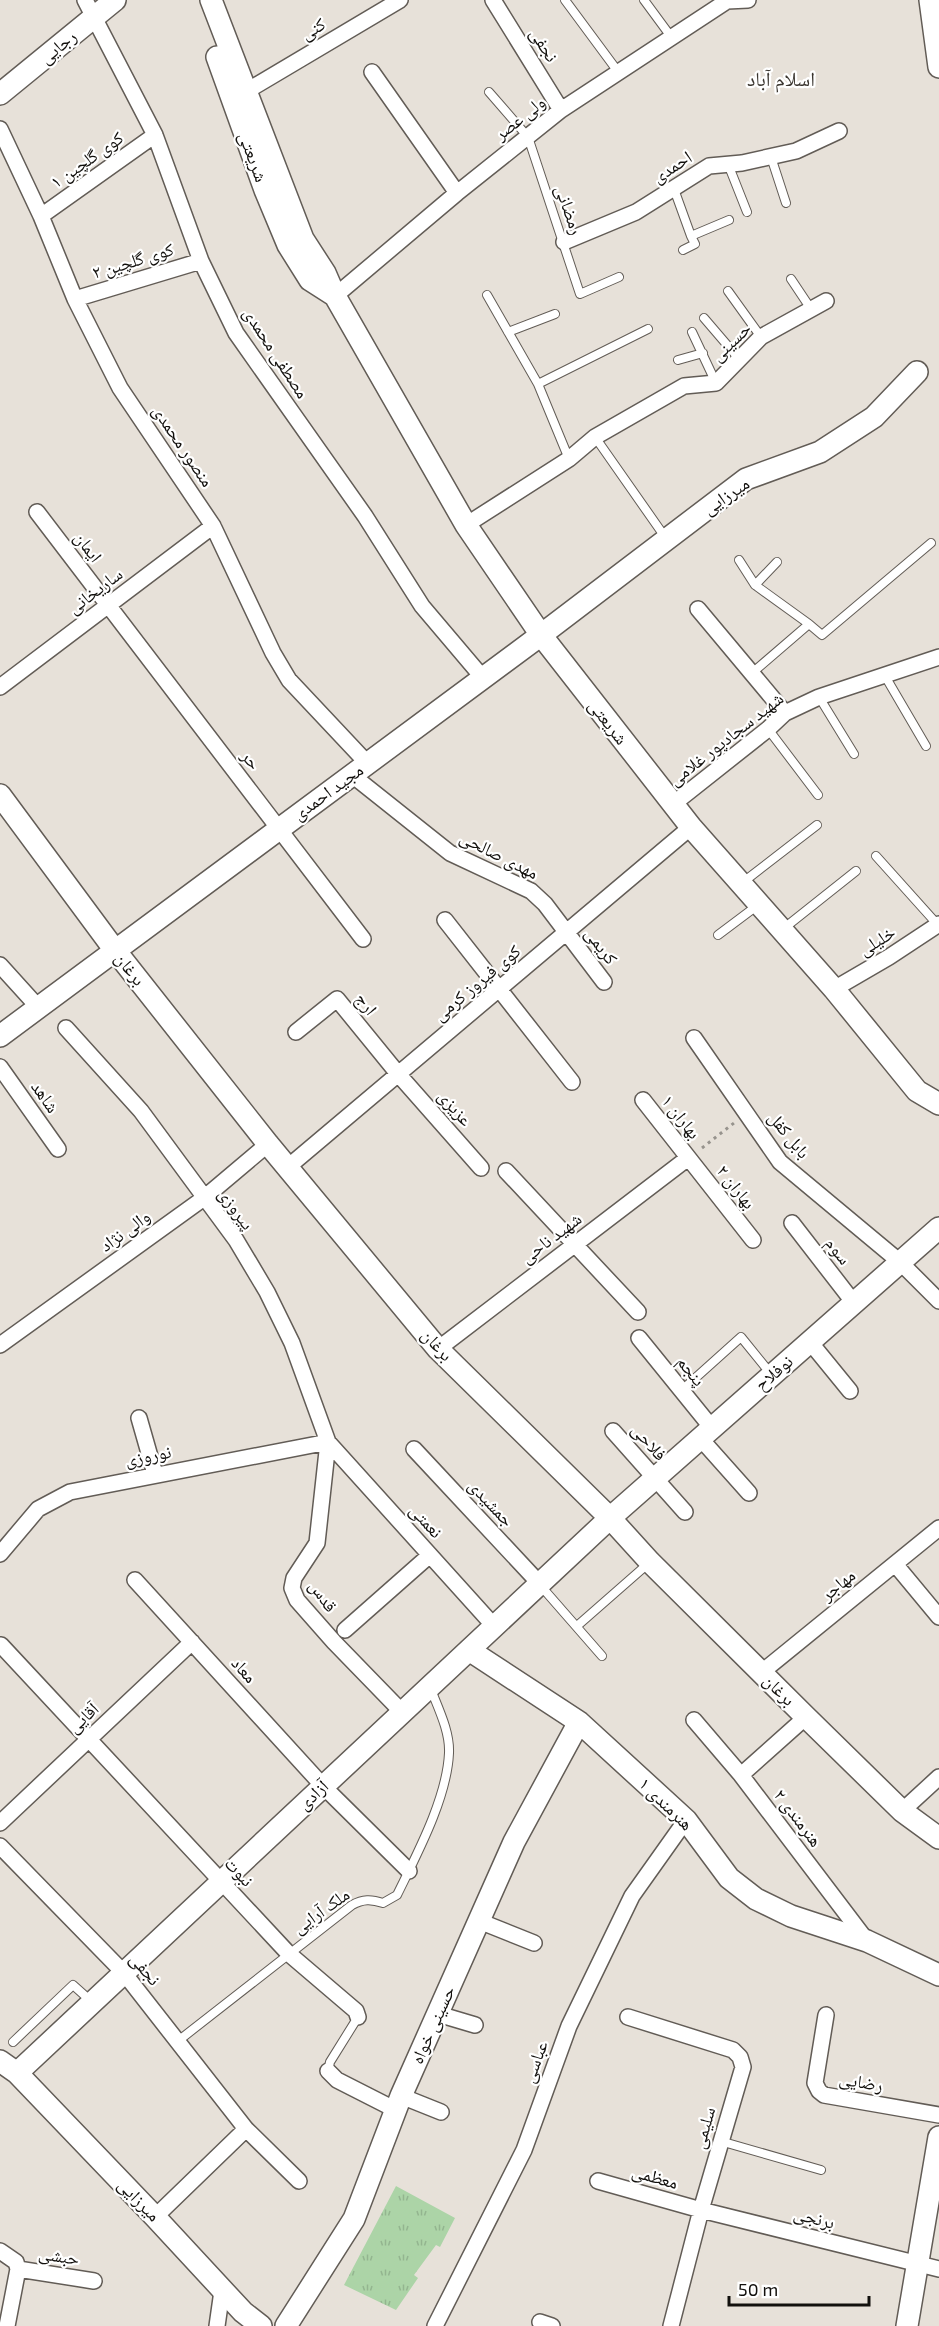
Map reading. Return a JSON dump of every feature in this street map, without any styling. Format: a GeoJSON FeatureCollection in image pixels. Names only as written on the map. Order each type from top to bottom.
{"type":"FeatureCollection","features":[{"type":"Feature","properties":{"kind":"street","name":"رجایی"},"geometry":{"type":"LineString","coordinates":[[0,94],[89,9],[115,0]]}},
{"type":"Feature","properties":{"kind":"street","name":"شریعتی"},"geometry":{"type":"LineString","coordinates":[[196,0],[265,190],[288,245],[309,280],[335,296]]}},
{"type":"Feature","properties":{"kind":"street","name":"شریعتی"},"geometry":{"type":"LineString","coordinates":[[211,0],[303,239],[325,273],[335,296],[466,525],[541,635],[672,805],[834,989],[917,1091],[939,1104]]}},
{"type":"Feature","properties":{"kind":"street","name":"کنی"},"geometry":{"type":"LineString","coordinates":[[245,92],[400,0]]}},
{"type":"Feature","properties":{"kind":"street","name":"نجفی"},"geometry":{"type":"LineString","coordinates":[[493,0],[561,110]]}},
{"type":"Feature","properties":{"kind":"street","name":"ولی عصر"},"geometry":{"type":"LineString","coordinates":[[335,296],[457,193],[561,110],[727,1],[748,0]]}},
{"type":"Feature","properties":{"kind":"street"},"geometry":{"type":"LineString","coordinates":[[930,0],[939,67]]}},
{"type":"Feature","properties":{"kind":"street","name":"مصطفی محمدی"},"geometry":{"type":"LineString","coordinates":[[89,9],[155,135],[201,261],[236,333],[365,516],[422,606],[483,678]]}},
{"type":"Feature","properties":{"kind":"street"},"geometry":{"type":"LineString","coordinates":[[372,72],[457,193]]}},
{"type":"Feature","properties":{"kind":"street","name":"منصور محمدی"},"geometry":{"type":"LineString","coordinates":[[0,129],[41,216],[75,298],[120,388],[213,526],[273,653],[289,680],[359,769]]}},
{"type":"Feature","properties":{"kind":"street","name":"احمدی"},"geometry":{"type":"LineString","coordinates":[[564,242],[636,212],[708,166],[796,151],[839,131]]}},
{"type":"Feature","properties":{"kind":"street","name":"کوی گلچین ۱"},"geometry":{"type":"LineString","coordinates":[[41,216],[155,135]]}},
{"type":"Feature","properties":{"kind":"street","name":"کوی گلچین ۲"},"geometry":{"type":"LineString","coordinates":[[75,298],[201,261]]}},
{"type":"Feature","properties":{"kind":"street","name":"حسینی"},"geometry":{"type":"LineString","coordinates":[[466,525],[569,459],[595,437],[684,386],[716,382],[762,337],[826,301]]}},
{"type":"Feature","properties":{"kind":"street","name":"میرزایی"},"geometry":{"type":"LineString","coordinates":[[541,635],[746,479],[820,452],[874,417],[917,372]]}},
{"type":"Feature","properties":{"kind":"street","name":"ایمان"},"geometry":{"type":"LineString","coordinates":[[37,512],[108,605]]}},
{"type":"Feature","properties":{"kind":"street","name":"ساریخانی"},"geometry":{"type":"LineString","coordinates":[[0,687],[213,526]]}},
{"type":"Feature","properties":{"kind":"street","name":"حر"},"geometry":{"type":"LineString","coordinates":[[108,605],[363,939]]}},
{"type":"Feature","properties":{"kind":"street"},"geometry":{"type":"LineString","coordinates":[[698,609],[785,713]]}},
{"type":"Feature","properties":{"kind":"street","name":"مجید احمدی"},"geometry":{"type":"LineString","coordinates":[[0,1036],[114,949],[541,635]]}},
{"type":"Feature","properties":{"kind":"street","name":"شهید سجادپور غلامی"},"geometry":{"type":"LineString","coordinates":[[672,805],[785,713],[819,697],[939,657]]}},
{"type":"Feature","properties":{"kind":"street","name":"مهدی صالحی"},"geometry":{"type":"LineString","coordinates":[[359,769],[450,853],[531,891],[545,904],[566,933]]}},
{"type":"Feature","properties":{"kind":"street","name":"برغان"},"geometry":{"type":"LineString","coordinates":[[0,795],[114,949],[268,1144],[438,1349],[610,1518],[650,1562],[806,1717],[902,1810],[939,1838]]}},
{"type":"Feature","properties":{"kind":"street","name":"کوی فیروز کرمی"},"geometry":{"type":"LineString","coordinates":[[288,1167],[691,827]]}},
{"type":"Feature","properties":{"kind":"street"},"geometry":{"type":"LineString","coordinates":[[445,920],[572,1082]]}},
{"type":"Feature","properties":{"kind":"street","name":"خلیلی"},"geometry":{"type":"LineString","coordinates":[[834,989],[889,957],[938,924]]}},
{"type":"Feature","properties":{"kind":"street","name":"کریمی"},"geometry":{"type":"LineString","coordinates":[[566,933],[604,982]]}},
{"type":"Feature","properties":{"kind":"street"},"geometry":{"type":"LineString","coordinates":[[0,965],[38,1007]]}},
{"type":"Feature","properties":{"kind":"street","name":"ارج"},"geometry":{"type":"LineString","coordinates":[[296,1032],[337,999],[399,1075]]}},
{"type":"Feature","properties":{"kind":"street","name":"پیروزی"},"geometry":{"type":"LineString","coordinates":[[66,1028],[141,1112],[236,1240],[267,1292],[292,1343],[328,1442]]}},
{"type":"Feature","properties":{"kind":"street","name":"بابل کفل"},"geometry":{"type":"LineString","coordinates":[[694,1038],[780,1162],[900,1262],[939,1301]]}},
{"type":"Feature","properties":{"kind":"street","name":"شاهد"},"geometry":{"type":"LineString","coordinates":[[0,1067],[58,1149]]}},
{"type":"Feature","properties":{"kind":"street","name":"عزیزی"},"geometry":{"type":"LineString","coordinates":[[399,1075],[481,1168]]}},
{"type":"Feature","properties":{"kind":"street","name":"بهاران ۱"},"geometry":{"type":"LineString","coordinates":[[643,1100],[688,1158]]}},
{"type":"Feature","properties":{"kind":"street","name":"والی نژاد"},"geometry":{"type":"LineString","coordinates":[[0,1345],[204,1198],[268,1144]]}},
{"type":"Feature","properties":{"kind":"street","name":"بهاران ۲"},"geometry":{"type":"LineString","coordinates":[[688,1158],[753,1240]]}},
{"type":"Feature","properties":{"kind":"street","name":"شهید ناحی"},"geometry":{"type":"LineString","coordinates":[[438,1349],[688,1158]]}},
{"type":"Feature","properties":{"kind":"street"},"geometry":{"type":"LineString","coordinates":[[506,1171],[638,1312]]}},
{"type":"Feature","properties":{"kind":"street","name":"سوم"},"geometry":{"type":"LineString","coordinates":[[792,1223],[854,1303]]}},
{"type":"Feature","properties":{"kind":"street","name":"نوفلاح"},"geometry":{"type":"LineString","coordinates":[[610,1518],[939,1228]]}},
{"type":"Feature","properties":{"kind":"street","name":"پنجم"},"geometry":{"type":"LineString","coordinates":[[639,1338],[682,1390],[706,1433],[749,1493]]}},
{"type":"Feature","properties":{"kind":"street"},"geometry":{"type":"LineString","coordinates":[[810,1342],[850,1391]]}},
{"type":"Feature","properties":{"kind":"street"},"geometry":{"type":"LineString","coordinates":[[139,1418],[155,1474]]}},
{"type":"Feature","properties":{"kind":"street","name":"فلاحی"},"geometry":{"type":"LineString","coordinates":[[613,1431],[685,1512]]}},
{"type":"Feature","properties":{"kind":"street","name":"نوروزی"},"geometry":{"type":"LineString","coordinates":[[0,1554],[38,1509],[70,1492],[328,1442]]}},
{"type":"Feature","properties":{"kind":"street","name":"نعمتی"},"geometry":{"type":"LineString","coordinates":[[328,1442],[494,1626]]}},
{"type":"Feature","properties":{"kind":"street","name":"قدس"},"geometry":{"type":"LineString","coordinates":[[328,1442],[317,1543],[294,1578],[292,1588],[297,1600],[402,1712]]}},
{"type":"Feature","properties":{"kind":"street","name":"جمشیدی"},"geometry":{"type":"LineString","coordinates":[[414,1449],[539,1583]]}},
{"type":"Feature","properties":{"kind":"street","name":"آزادی"},"geometry":{"type":"LineString","coordinates":[[8,2067],[93,2002],[610,1518]]}},
{"type":"Feature","properties":{"kind":"street","name":"مهاجر"},"geometry":{"type":"LineString","coordinates":[[762,1672],[939,1528]]}},
{"type":"Feature","properties":{"kind":"street"},"geometry":{"type":"LineString","coordinates":[[345,1630],[430,1555]]}},
{"type":"Feature","properties":{"kind":"street"},"geometry":{"type":"LineString","coordinates":[[895,1564],[939,1617]]}},
{"type":"Feature","properties":{"kind":"street","name":"معاد"},"geometry":{"type":"LineString","coordinates":[[135,1580],[323,1786],[409,1871]]}},
{"type":"Feature","properties":{"kind":"street","name":"آقایی"},"geometry":{"type":"LineString","coordinates":[[0,1822],[192,1642]]}},
{"type":"Feature","properties":{"kind":"street","name":"نبوت"},"geometry":{"type":"LineString","coordinates":[[1,1644],[288,1953],[356,2011],[358,2018]]}},
{"type":"Feature","properties":{"kind":"street","name":"هنرمندی ۱"},"geometry":{"type":"LineString","coordinates":[[469,1650],[579,1722],[686,1820],[729,1878],[756,1899],[791,1916],[867,1941],[939,1975]]}},
{"type":"Feature","properties":{"kind":"street"},"geometry":{"type":"LineString","coordinates":[[741,1776],[806,1717]]}},
{"type":"Feature","properties":{"kind":"street","name":"هنرمندی ۲"},"geometry":{"type":"LineString","coordinates":[[694,1720],[741,1776],[867,1941]]}},
{"type":"Feature","properties":{"kind":"street","name":"حسینی خواه"},"geometry":{"type":"LineString","coordinates":[[286,2326],[354,2219],[398,2103],[514,1842],[579,1722]]}},
{"type":"Feature","properties":{"kind":"street"},"geometry":{"type":"LineString","coordinates":[[902,1810],[939,1777]]}},
{"type":"Feature","properties":{"kind":"street","name":"عباسی"},"geometry":{"type":"LineString","coordinates":[[435,2326],[524,2150],[569,2026],[632,1896],[686,1820]]}},
{"type":"Feature","properties":{"kind":"street","name":"نجفی"},"geometry":{"type":"LineString","coordinates":[[0,1846],[124,1973],[246,2129],[299,2181]]}},
{"type":"Feature","properties":{"kind":"street"},"geometry":{"type":"LineString","coordinates":[[479,1921],[534,1943]]}},
{"type":"Feature","properties":{"kind":"street"},"geometry":{"type":"LineString","coordinates":[[438,2014],[475,2025]]}},
{"type":"Feature","properties":{"kind":"street","name":"رضایی"},"geometry":{"type":"LineString","coordinates":[[826,2015],[815,2083],[819,2091],[824,2095],[939,2115]]}},
{"type":"Feature","properties":{"kind":"street","name":"سلیمی"},"geometry":{"type":"LineString","coordinates":[[628,2017],[732,2050],[740,2057],[743,2067],[701,2210],[671,2326]]}},
{"type":"Feature","properties":{"kind":"street","name":"میرزایی"},"geometry":{"type":"LineString","coordinates":[[8,2067],[155,2217],[222,2291],[261,2326]]}},
{"type":"Feature","properties":{"kind":"street","name":"نبوت"},"geometry":{"type":"LineString","coordinates":[[328,2071],[338,2080],[398,2103],[441,2112]]}},
{"type":"Feature","properties":{"kind":"street"},"geometry":{"type":"LineString","coordinates":[[155,2217],[246,2129]]}},
{"type":"Feature","properties":{"kind":"street"},"geometry":{"type":"LineString","coordinates":[[906,2326],[939,2137]]}},
{"type":"Feature","properties":{"kind":"street","name":"معظمی"},"geometry":{"type":"LineString","coordinates":[[598,2181],[701,2210]]}},
{"type":"Feature","properties":{"kind":"street","name":"برنجی"},"geometry":{"type":"LineString","coordinates":[[701,2210],[939,2269]]}},
{"type":"Feature","properties":{"kind":"street","name":"حبشی"},"geometry":{"type":"LineString","coordinates":[[0,2251],[17,2266],[94,2281]]}},
{"type":"Feature","properties":{"kind":"street"},"geometry":{"type":"LineString","coordinates":[[7,2326],[17,2266]]}},
{"type":"Feature","properties":{"kind":"street"},"geometry":{"type":"LineString","coordinates":[[217,2326],[222,2291]]}},
{"type":"Feature","properties":{"kind":"lane"},"geometry":{"type":"LineString","coordinates":[[565,0],[619,73]]}},
{"type":"Feature","properties":{"kind":"lane"},"geometry":{"type":"LineString","coordinates":[[644,0],[672,38]]}},
{"type":"Feature","properties":{"kind":"lane"},"geometry":{"type":"LineString","coordinates":[[489,92],[528,137]]}},
{"type":"Feature","properties":{"kind":"lane","name":"رمضانی"},"geometry":{"type":"LineString","coordinates":[[528,137],[580,294],[619,277]]}},
{"type":"Feature","properties":{"kind":"lane"},"geometry":{"type":"LineString","coordinates":[[771,157],[786,203]]}},
{"type":"Feature","properties":{"kind":"lane"},"geometry":{"type":"LineString","coordinates":[[728,164],[747,212]]}},
{"type":"Feature","properties":{"kind":"lane"},"geometry":{"type":"LineString","coordinates":[[674,189],[695,244],[683,250]]}},
{"type":"Feature","properties":{"kind":"lane"},"geometry":{"type":"LineString","coordinates":[[691,236],[729,220]]}},
{"type":"Feature","properties":{"kind":"lane"},"geometry":{"type":"LineString","coordinates":[[791,279],[811,309]]}},
{"type":"Feature","properties":{"kind":"lane"},"geometry":{"type":"LineString","coordinates":[[728,291],[762,337]]}},
{"type":"Feature","properties":{"kind":"lane"},"geometry":{"type":"LineString","coordinates":[[487,296],[538,384],[569,459]]}},
{"type":"Feature","properties":{"kind":"lane"},"geometry":{"type":"LineString","coordinates":[[508,332],[555,314]]}},
{"type":"Feature","properties":{"kind":"lane"},"geometry":{"type":"LineString","coordinates":[[704,318],[740,360]]}},
{"type":"Feature","properties":{"kind":"lane"},"geometry":{"type":"LineString","coordinates":[[538,384],[648,329]]}},
{"type":"Feature","properties":{"kind":"lane"},"geometry":{"type":"LineString","coordinates":[[692,332],[716,382]]}},
{"type":"Feature","properties":{"kind":"lane"},"geometry":{"type":"LineString","coordinates":[[678,360],[703,353]]}},
{"type":"Feature","properties":{"kind":"lane"},"geometry":{"type":"LineString","coordinates":[[595,437],[666,538]]}},
{"type":"Feature","properties":{"kind":"lane"},"geometry":{"type":"LineString","coordinates":[[739,561],[755,585],[822,635],[931,543]]}},
{"type":"Feature","properties":{"kind":"lane"},"geometry":{"type":"LineString","coordinates":[[755,585],[777,562]]}},
{"type":"Feature","properties":{"kind":"lane"},"geometry":{"type":"LineString","coordinates":[[752,674],[809,624]]}},
{"type":"Feature","properties":{"kind":"lane"},"geometry":{"type":"LineString","coordinates":[[885,676],[926,746]]}},
{"type":"Feature","properties":{"kind":"lane"},"geometry":{"type":"LineString","coordinates":[[819,697],[854,754]]}},
{"type":"Feature","properties":{"kind":"lane"},"geometry":{"type":"LineString","coordinates":[[768,729],[818,795]]}},
{"type":"Feature","properties":{"kind":"lane"},"geometry":{"type":"LineString","coordinates":[[741,884],[817,825]]}},
{"type":"Feature","properties":{"kind":"lane"},"geometry":{"type":"LineString","coordinates":[[876,856],[938,924]]}},
{"type":"Feature","properties":{"kind":"lane"},"geometry":{"type":"LineString","coordinates":[[782,930],[856,871]]}},
{"type":"Feature","properties":{"kind":"lane"},"geometry":{"type":"LineString","coordinates":[[718,935],[760,904]]}},
{"type":"Feature","properties":{"kind":"lane"},"geometry":{"type":"LineString","coordinates":[[682,1390],[741,1337],[772,1375]]}},
{"type":"Feature","properties":{"kind":"lane"},"geometry":{"type":"LineString","coordinates":[[577,1626],[650,1562]]}},
{"type":"Feature","properties":{"kind":"lane"},"geometry":{"type":"LineString","coordinates":[[539,1583],[602,1656]]}},
{"type":"Feature","properties":{"kind":"lane","name":"ملک آرایی"},"geometry":{"type":"LineString","coordinates":[[178,2041],[288,1953],[359,1901],[371,1899],[383,1903],[397,1895],[442,1792],[449,1753],[447,1733],[430,1686]]}},
{"type":"Feature","properties":{"kind":"lane"},"geometry":{"type":"LineString","coordinates":[[13,2042],[73,1985],[93,2002]]}},
{"type":"Feature","properties":{"kind":"lane","name":"نبوت"},"geometry":{"type":"LineString","coordinates":[[328,2071],[330,2062],[358,2018]]}},
{"type":"Feature","properties":{"kind":"lane"},"geometry":{"type":"LineString","coordinates":[[720,2142],[820,2170]]}},
{"type":"Feature","properties":{"kind":"path"},"geometry":{"type":"LineString","coordinates":[[688,1158],[747,1114]]}},
{"type":"Feature","properties":{"kind":"green space"},"geometry":{"type":"Polygon","coordinates":[[[396,2186],[455,2218],[440,2247],[436,2245],[414,2275],[418,2278],[396,2310],[344,2285],[396,2186]]]}},
{"type":"Feature","properties":{"kind":"district","name":"اسلام آباد"},"geometry":{"type":"Point","coordinates":[781,79]}}]}
